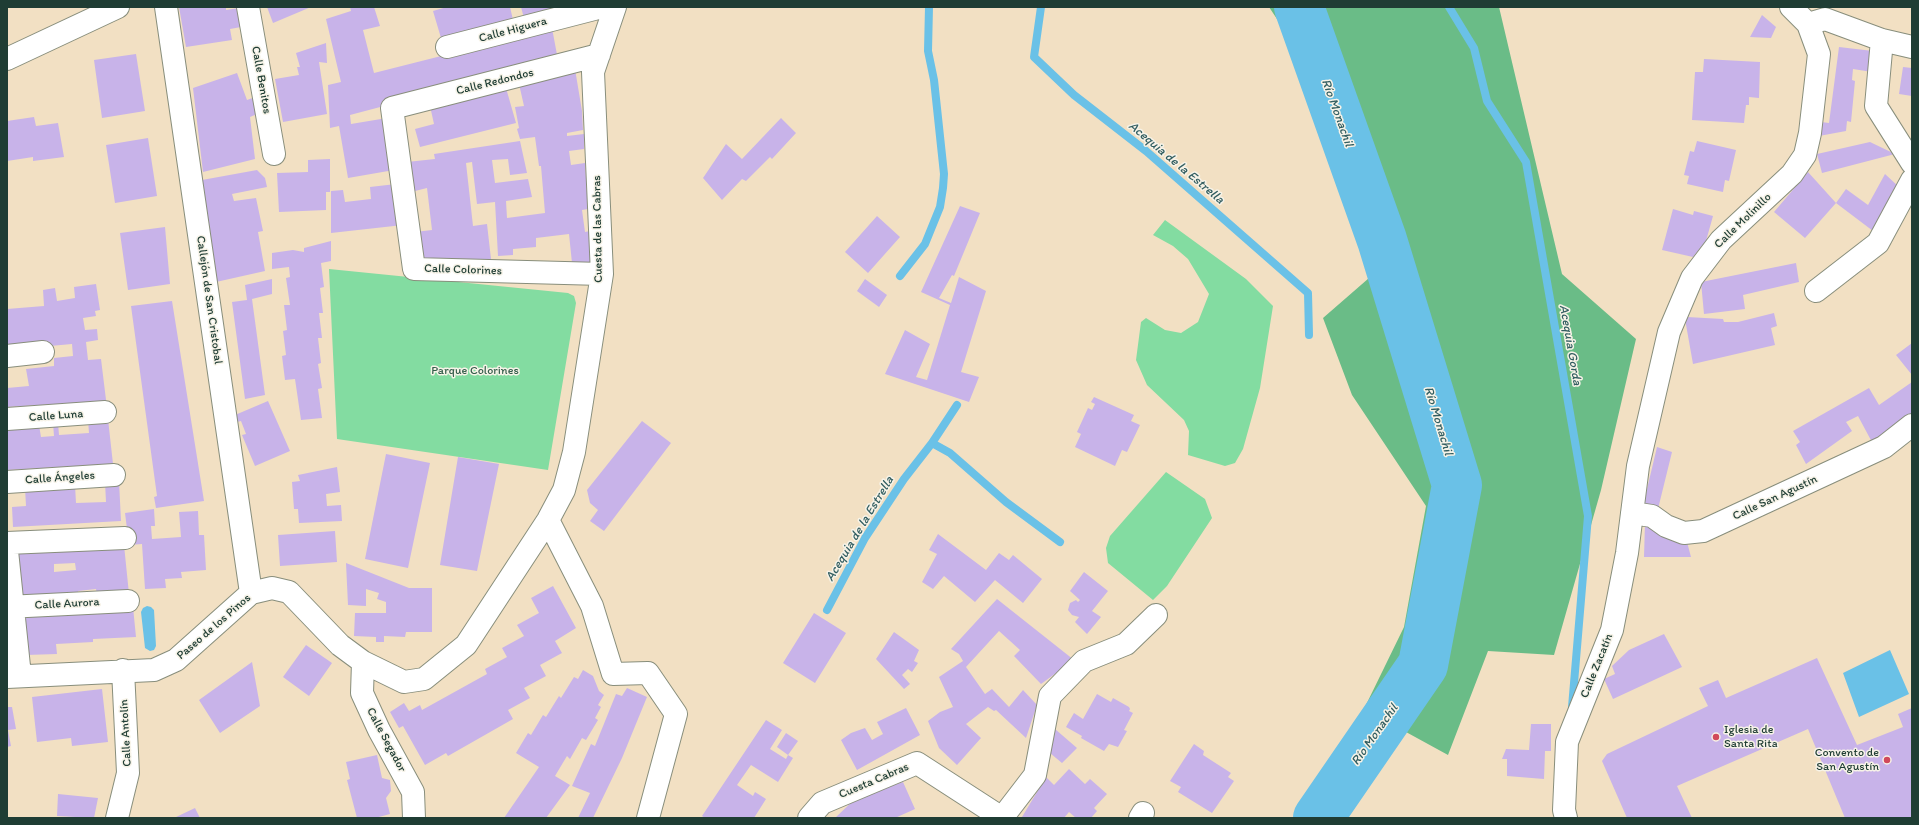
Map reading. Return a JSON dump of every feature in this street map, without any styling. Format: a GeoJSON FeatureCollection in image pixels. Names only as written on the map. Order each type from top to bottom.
{"type":"FeatureCollection","features":[{"type":"Feature","properties":{"kind":"street"},"geometry":{"type":"LineString","coordinates":[[7,59],[118,7]]}},
{"type":"Feature","properties":{"kind":"street","name":"Callejón de San Cristobal"},"geometry":{"type":"LineString","coordinates":[[166,7],[251,593]]}},
{"type":"Feature","properties":{"kind":"street","name":"Calle Benitos"},"geometry":{"type":"LineString","coordinates":[[248,7],[274,154]]}},
{"type":"Feature","properties":{"kind":"street","name":"Calle Higuera"},"geometry":{"type":"LineString","coordinates":[[447,47],[602,7]]}},
{"type":"Feature","properties":{"kind":"street","name":"Cuesta de las Cabras"},"geometry":{"type":"LineString","coordinates":[[548,520],[564,490],[574,452],[602,274],[593,72],[615,7]]}},
{"type":"Feature","properties":{"kind":"street","name":"Calle Molinillo"},"geometry":{"type":"LineString","coordinates":[[1632,513],[1638,466],[1669,332],[1692,278],[1721,240],[1792,174],[1805,155],[1810,133],[1819,54],[1808,24],[1792,7]]}},
{"type":"Feature","properties":{"kind":"street"},"geometry":{"type":"LineString","coordinates":[[1808,24],[1825,19],[1882,40],[1912,47]]}},
{"type":"Feature","properties":{"kind":"street"},"geometry":{"type":"LineString","coordinates":[[1882,40],[1876,106],[1912,163]]}},
{"type":"Feature","properties":{"kind":"street","name":"Calle Redondos"},"geometry":{"type":"LineString","coordinates":[[392,108],[599,55]]}},
{"type":"Feature","properties":{"kind":"street","name":"Calle Colorines"},"geometry":{"type":"LineString","coordinates":[[392,108],[414,269],[602,274]]}},
{"type":"Feature","properties":{"kind":"street"},"geometry":{"type":"LineString","coordinates":[[1816,290],[1878,243],[1912,180]]}},
{"type":"Feature","properties":{"kind":"street"},"geometry":{"type":"LineString","coordinates":[[7,356],[43,352]]}},
{"type":"Feature","properties":{"kind":"street","name":"Calle Luna"},"geometry":{"type":"LineString","coordinates":[[7,419],[104,412]]}},
{"type":"Feature","properties":{"kind":"street","name":"Calle San Agustín"},"geometry":{"type":"LineString","coordinates":[[1632,513],[1652,516],[1666,526],[1684,533],[1703,532],[1884,447],[1912,425]]}},
{"type":"Feature","properties":{"kind":"street","name":"Calle Ángeles"},"geometry":{"type":"LineString","coordinates":[[7,482],[114,474]]}},
{"type":"Feature","properties":{"kind":"street","name":"Calle Zacatín"},"geometry":{"type":"LineString","coordinates":[[1566,818],[1564,810],[1567,742],[1612,630],[1627,553],[1632,513]]}},
{"type":"Feature","properties":{"kind":"street"},"geometry":{"type":"LineString","coordinates":[[548,520],[592,606],[613,674],[648,673],[676,714],[648,818]]}},
{"type":"Feature","properties":{"kind":"street","name":"Paseo de los Pinos"},"geometry":{"type":"LineString","coordinates":[[13,677],[123,670],[154,670],[176,660],[251,593],[272,588],[290,592],[340,645],[363,662],[404,682],[424,679],[466,645],[548,520]]}},
{"type":"Feature","properties":{"kind":"street"},"geometry":{"type":"LineString","coordinates":[[7,543],[125,538]]}},
{"type":"Feature","properties":{"kind":"street"},"geometry":{"type":"LineString","coordinates":[[7,551],[13,677]]}},
{"type":"Feature","properties":{"kind":"street","name":"Calle Aurora"},"geometry":{"type":"LineString","coordinates":[[10,606],[128,601]]}},
{"type":"Feature","properties":{"kind":"street"},"geometry":{"type":"LineString","coordinates":[[1002,818],[1035,774],[1050,696],[1084,662],[1126,644],[1156,615]]}},
{"type":"Feature","properties":{"kind":"street","name":"Calle Segador"},"geometry":{"type":"LineString","coordinates":[[363,662],[362,693],[379,730],[413,792],[414,818]]}},
{"type":"Feature","properties":{"kind":"street","name":"Calle Antolín"},"geometry":{"type":"LineString","coordinates":[[117,818],[128,773],[123,670]]}},
{"type":"Feature","properties":{"kind":"street","name":"Cuesta Cabras"},"geometry":{"type":"LineString","coordinates":[[809,818],[822,803],[917,763],[1002,818]]}},
{"type":"Feature","properties":{"kind":"green space"},"geometry":{"type":"Polygon","coordinates":[[[1269,7],[1499,7],[1562,274],[1636,339],[1601,490],[1554,655],[1488,651],[1448,755],[1364,709],[1404,627],[1426,506],[1352,395],[1323,318],[1369,278],[1289,37],[1269,7]]]}},
{"type":"Feature","properties":{"kind":"green space"},"geometry":{"type":"Polygon","coordinates":[[[1165,220],[1246,279],[1273,306],[1260,388],[1243,449],[1235,463],[1225,466],[1188,455],[1189,431],[1184,420],[1147,385],[1136,360],[1141,322],[1146,318],[1165,330],[1181,333],[1198,322],[1209,294],[1188,259],[1173,246],[1153,235],[1165,220]]]}},
{"type":"Feature","properties":{"kind":"green space","name":"Parque Colorines"},"geometry":{"type":"Polygon","coordinates":[[[329,269],[568,293],[574,296],[576,303],[548,470],[337,439],[329,269]]]}},
{"type":"Feature","properties":{"kind":"green space"},"geometry":{"type":"Polygon","coordinates":[[[1166,472],[1205,499],[1212,518],[1167,586],[1153,600],[1108,563],[1106,548],[1110,536],[1166,472]]]}},
{"type":"Feature","properties":{"kind":"water"},"geometry":{"type":"Polygon","coordinates":[[[147,606],[154,610],[156,646],[154,650],[150,651],[145,648],[141,612],[143,608],[147,606]]]}},
{"type":"Feature","properties":{"kind":"water"},"geometry":{"type":"Polygon","coordinates":[[[1890,650],[1909,694],[1859,717],[1843,673],[1890,650]]]}},
{"type":"Feature","properties":{"kind":"building"},"geometry":{"type":"Polygon","coordinates":[[[179,7],[226,7],[226,10],[239,8],[241,27],[230,29],[232,40],[186,47],[179,7]]]}},
{"type":"Feature","properties":{"kind":"building"},"geometry":{"type":"Polygon","coordinates":[[[267,7],[311,7],[273,23],[267,7]]]}},
{"type":"Feature","properties":{"kind":"building"},"geometry":{"type":"Polygon","coordinates":[[[350,7],[374,7],[380,26],[363,30],[374,73],[552,28],[558,60],[350,115],[351,124],[387,118],[394,170],[348,178],[339,126],[330,128],[328,85],[341,82],[326,19],[351,11],[350,7]]]}},
{"type":"Feature","properties":{"kind":"building"},"geometry":{"type":"Polygon","coordinates":[[[447,7],[510,7],[514,24],[441,38],[433,11],[447,7]]]}},
{"type":"Feature","properties":{"kind":"building"},"geometry":{"type":"Polygon","coordinates":[[[521,7],[583,7],[525,22],[521,7]]]}},
{"type":"Feature","properties":{"kind":"building"},"geometry":{"type":"Polygon","coordinates":[[[1762,15],[1776,27],[1771,38],[1750,37],[1762,15]]]}},
{"type":"Feature","properties":{"kind":"building"},"geometry":{"type":"Polygon","coordinates":[[[326,43],[327,63],[319,62],[327,114],[283,122],[275,79],[299,75],[297,67],[300,67],[296,53],[326,43]]]}},
{"type":"Feature","properties":{"kind":"building"},"geometry":{"type":"Polygon","coordinates":[[[1839,47],[1873,51],[1872,72],[1853,69],[1852,80],[1855,81],[1851,122],[1847,121],[1846,131],[1819,136],[1821,122],[1829,123],[1839,47]]]}},
{"type":"Feature","properties":{"kind":"building"},"geometry":{"type":"Polygon","coordinates":[[[136,54],[145,111],[102,118],[94,60],[136,54]]]}},
{"type":"Feature","properties":{"kind":"building"},"geometry":{"type":"Polygon","coordinates":[[[1704,59],[1760,62],[1759,98],[1749,97],[1749,105],[1746,105],[1744,123],[1692,120],[1695,72],[1703,72],[1704,59]]]}},
{"type":"Feature","properties":{"kind":"building"},"geometry":{"type":"Polygon","coordinates":[[[1903,67],[1912,68],[1912,96],[1899,94],[1903,67]]]}},
{"type":"Feature","properties":{"kind":"building"},"geometry":{"type":"Polygon","coordinates":[[[575,69],[582,111],[583,130],[567,133],[567,136],[584,134],[584,149],[569,151],[571,165],[585,163],[588,209],[582,210],[585,232],[590,231],[592,262],[589,264],[572,263],[569,234],[536,238],[536,247],[513,249],[513,255],[498,256],[495,202],[477,204],[472,162],[466,163],[473,226],[487,224],[491,259],[447,261],[419,257],[415,232],[432,230],[427,188],[411,192],[407,162],[435,159],[434,154],[520,141],[527,173],[510,175],[508,159],[492,160],[495,183],[528,179],[532,197],[506,201],[507,218],[545,213],[541,166],[539,166],[535,137],[520,139],[517,129],[519,128],[515,107],[524,106],[519,84],[575,69]]]}},
{"type":"Feature","properties":{"kind":"building"},"geometry":{"type":"Polygon","coordinates":[[[237,73],[247,100],[258,96],[262,112],[250,117],[255,159],[203,172],[193,88],[237,73]]]}},
{"type":"Feature","properties":{"kind":"building"},"geometry":{"type":"Polygon","coordinates":[[[506,88],[516,123],[420,147],[415,129],[434,124],[430,106],[506,88]]]}},
{"type":"Feature","properties":{"kind":"building"},"geometry":{"type":"Polygon","coordinates":[[[34,117],[36,126],[58,123],[64,157],[33,161],[33,157],[7,161],[7,121],[34,117]]]}},
{"type":"Feature","properties":{"kind":"building"},"geometry":{"type":"Polygon","coordinates":[[[781,118],[796,133],[772,159],[770,157],[746,181],[742,179],[722,200],[703,178],[726,144],[742,159],[781,118]]]}},
{"type":"Feature","properties":{"kind":"building"},"geometry":{"type":"Polygon","coordinates":[[[148,138],[157,196],[115,203],[106,145],[148,138]]]}},
{"type":"Feature","properties":{"kind":"building"},"geometry":{"type":"Polygon","coordinates":[[[1697,141],[1736,150],[1729,181],[1725,180],[1723,192],[1687,184],[1689,176],[1684,175],[1690,151],[1694,152],[1697,141]]]}},
{"type":"Feature","properties":{"kind":"building"},"geometry":{"type":"Polygon","coordinates":[[[1870,142],[1895,154],[1822,173],[1817,154],[1870,142]]]}},
{"type":"Feature","properties":{"kind":"building"},"geometry":{"type":"Polygon","coordinates":[[[330,159],[330,192],[326,192],[326,210],[279,212],[277,173],[308,172],[308,160],[330,159]]]}},
{"type":"Feature","properties":{"kind":"building"},"geometry":{"type":"Polygon","coordinates":[[[257,170],[265,178],[267,187],[232,194],[234,201],[256,198],[263,231],[258,232],[265,271],[216,282],[202,180],[257,170]]]}},
{"type":"Feature","properties":{"kind":"building"},"geometry":{"type":"Polygon","coordinates":[[[1808,172],[1836,203],[1805,238],[1774,212],[1808,172]]]}},
{"type":"Feature","properties":{"kind":"building"},"geometry":{"type":"Polygon","coordinates":[[[1885,174],[1899,187],[1877,234],[1836,203],[1846,189],[1868,205],[1885,174]]]}},
{"type":"Feature","properties":{"kind":"building"},"geometry":{"type":"Polygon","coordinates":[[[396,184],[403,225],[331,233],[331,191],[343,190],[345,202],[371,199],[370,187],[396,184]]]}},
{"type":"Feature","properties":{"kind":"building"},"geometry":{"type":"Polygon","coordinates":[[[960,206],[980,213],[954,276],[952,275],[939,298],[951,303],[959,277],[986,291],[961,372],[979,377],[969,402],[885,374],[905,330],[930,344],[916,377],[927,380],[950,305],[921,292],[960,206]]]}},
{"type":"Feature","properties":{"kind":"building"},"geometry":{"type":"Polygon","coordinates":[[[1673,209],[1693,215],[1694,211],[1713,216],[1706,241],[1693,257],[1662,250],[1673,209]]]}},
{"type":"Feature","properties":{"kind":"building"},"geometry":{"type":"Polygon","coordinates":[[[877,216],[900,237],[868,273],[845,252],[877,216]]]}},
{"type":"Feature","properties":{"kind":"building"},"geometry":{"type":"Polygon","coordinates":[[[165,227],[170,284],[128,290],[120,233],[165,227]]]}},
{"type":"Feature","properties":{"kind":"building"},"geometry":{"type":"Polygon","coordinates":[[[331,241],[331,261],[321,263],[324,287],[320,288],[323,313],[319,313],[322,338],[318,338],[321,363],[318,364],[322,388],[318,389],[322,418],[301,420],[295,379],[285,380],[282,356],[286,355],[283,331],[287,330],[284,305],[290,305],[286,278],[290,277],[289,267],[272,269],[272,253],[293,250],[304,252],[304,248],[331,241]]]}},
{"type":"Feature","properties":{"kind":"building"},"geometry":{"type":"Polygon","coordinates":[[[1796,263],[1799,282],[1743,295],[1745,309],[1704,314],[1701,282],[1796,263]]]}},
{"type":"Feature","properties":{"kind":"building"},"geometry":{"type":"Polygon","coordinates":[[[272,279],[272,294],[252,299],[265,395],[245,399],[232,302],[247,300],[245,285],[272,279]]]}},
{"type":"Feature","properties":{"kind":"building"},"geometry":{"type":"Polygon","coordinates":[[[865,279],[887,295],[879,307],[857,291],[865,279]]]}},
{"type":"Feature","properties":{"kind":"building"},"geometry":{"type":"Polygon","coordinates":[[[96,284],[100,310],[95,311],[96,316],[83,318],[85,330],[97,329],[98,340],[86,342],[88,360],[101,359],[107,408],[58,412],[58,404],[7,407],[7,388],[29,386],[26,369],[54,366],[54,358],[73,356],[72,344],[50,346],[49,342],[7,346],[7,309],[44,306],[43,290],[55,288],[57,301],[75,298],[74,287],[96,284]]]}},
{"type":"Feature","properties":{"kind":"building"},"geometry":{"type":"Polygon","coordinates":[[[172,301],[204,501],[156,508],[154,497],[157,496],[131,306],[172,301]]]}},
{"type":"Feature","properties":{"kind":"building"},"geometry":{"type":"Polygon","coordinates":[[[1774,313],[1777,326],[1771,328],[1775,345],[1693,364],[1685,319],[1687,317],[1723,319],[1724,322],[1738,322],[1774,313]]]}},
{"type":"Feature","properties":{"kind":"building"},"geometry":{"type":"Polygon","coordinates":[[[1912,343],[1912,375],[1896,355],[1912,343]]]}},
{"type":"Feature","properties":{"kind":"building"},"geometry":{"type":"Polygon","coordinates":[[[1912,382],[1912,419],[1873,444],[1858,416],[1846,422],[1852,431],[1806,464],[1796,445],[1800,442],[1793,431],[1869,388],[1879,405],[1912,382]]]}},
{"type":"Feature","properties":{"kind":"building"},"geometry":{"type":"Polygon","coordinates":[[[1094,397],[1134,415],[1131,421],[1140,425],[1127,452],[1122,450],[1115,466],[1075,447],[1081,434],[1077,432],[1088,408],[1092,410],[1095,404],[1091,402],[1094,397]]]}},
{"type":"Feature","properties":{"kind":"building"},"geometry":{"type":"Polygon","coordinates":[[[268,401],[290,451],[255,466],[242,435],[246,434],[241,421],[237,422],[235,415],[268,401]]]}},
{"type":"Feature","properties":{"kind":"building"},"geometry":{"type":"Polygon","coordinates":[[[108,419],[113,464],[8,470],[7,427],[39,425],[41,437],[54,436],[53,423],[58,423],[59,435],[89,433],[88,420],[108,419]]]}},
{"type":"Feature","properties":{"kind":"building"},"geometry":{"type":"Polygon","coordinates":[[[642,421],[671,443],[604,531],[590,521],[598,510],[590,503],[587,490],[642,421]]]}},
{"type":"Feature","properties":{"kind":"building"},"geometry":{"type":"Polygon","coordinates":[[[1657,447],[1672,452],[1657,513],[1642,510],[1657,447]]]}},
{"type":"Feature","properties":{"kind":"building"},"geometry":{"type":"Polygon","coordinates":[[[386,454],[430,463],[408,568],[365,559],[386,454]]]}},
{"type":"Feature","properties":{"kind":"building"},"geometry":{"type":"Polygon","coordinates":[[[458,457],[499,464],[477,571],[440,565],[458,457]]]}},
{"type":"Feature","properties":{"kind":"building"},"geometry":{"type":"Polygon","coordinates":[[[337,467],[340,492],[326,494],[327,506],[341,505],[342,521],[299,523],[298,509],[294,509],[292,482],[300,481],[298,475],[337,467]]]}},
{"type":"Feature","properties":{"kind":"building"},"geometry":{"type":"Polygon","coordinates":[[[119,481],[121,521],[13,527],[12,507],[26,506],[25,488],[75,485],[76,503],[106,502],[105,482],[119,481]]]}},
{"type":"Feature","properties":{"kind":"building"},"geometry":{"type":"Polygon","coordinates":[[[154,509],[155,526],[151,526],[152,539],[181,537],[179,512],[198,511],[199,535],[204,535],[206,570],[181,572],[182,578],[165,579],[166,588],[145,589],[142,544],[129,545],[125,513],[154,509]]]}},
{"type":"Feature","properties":{"kind":"building"},"geometry":{"type":"Polygon","coordinates":[[[1645,523],[1687,542],[1691,557],[1644,557],[1645,523]]]}},
{"type":"Feature","properties":{"kind":"building"},"geometry":{"type":"Polygon","coordinates":[[[335,531],[337,562],[280,566],[278,535],[335,531]]]}},
{"type":"Feature","properties":{"kind":"building"},"geometry":{"type":"Polygon","coordinates":[[[938,534],[986,570],[999,553],[1009,560],[1013,555],[1042,579],[1023,603],[995,580],[975,602],[944,576],[933,589],[922,582],[937,554],[929,550],[938,534]]]}},
{"type":"Feature","properties":{"kind":"building"},"geometry":{"type":"Polygon","coordinates":[[[124,545],[129,594],[97,597],[96,589],[78,591],[79,598],[18,602],[14,550],[124,545]],[[75,563],[54,564],[54,572],[76,570],[75,563]]]}},
{"type":"Feature","properties":{"kind":"building"},"geometry":{"type":"Polygon","coordinates":[[[346,563],[409,588],[432,588],[432,632],[406,632],[405,637],[384,636],[384,642],[376,642],[376,637],[354,636],[355,613],[386,613],[386,602],[377,599],[379,593],[366,589],[366,606],[348,605],[346,563]]]}},
{"type":"Feature","properties":{"kind":"building"},"geometry":{"type":"Polygon","coordinates":[[[1084,572],[1108,591],[1092,611],[1101,617],[1087,634],[1075,622],[1079,617],[1072,615],[1068,610],[1070,603],[1076,600],[1078,602],[1080,600],[1070,591],[1084,572]]]}},
{"type":"Feature","properties":{"kind":"building"},"geometry":{"type":"Polygon","coordinates":[[[553,586],[576,628],[555,641],[562,653],[540,665],[546,676],[524,688],[530,698],[508,710],[513,719],[448,756],[446,753],[425,765],[403,726],[399,728],[390,712],[404,703],[409,711],[420,705],[422,710],[487,674],[485,669],[507,657],[502,648],[524,636],[517,625],[539,613],[531,598],[553,586]]]}},
{"type":"Feature","properties":{"kind":"building"},"geometry":{"type":"Polygon","coordinates":[[[997,599],[1074,660],[1041,684],[1014,656],[1020,650],[999,631],[966,667],[985,694],[992,689],[1009,707],[1023,690],[1037,705],[1026,738],[996,710],[994,711],[988,707],[966,724],[981,738],[957,765],[939,748],[928,721],[940,712],[953,707],[939,677],[963,661],[959,654],[951,649],[997,599]]]}},
{"type":"Feature","properties":{"kind":"building"},"geometry":{"type":"Polygon","coordinates":[[[133,607],[136,637],[93,639],[93,642],[56,644],[57,654],[26,655],[23,613],[133,607]]]}},
{"type":"Feature","properties":{"kind":"building"},"geometry":{"type":"Polygon","coordinates":[[[814,613],[846,633],[815,683],[783,663],[814,613]]]}},
{"type":"Feature","properties":{"kind":"building"},"geometry":{"type":"Polygon","coordinates":[[[894,632],[919,650],[914,661],[918,663],[912,672],[908,669],[902,675],[910,684],[904,689],[876,659],[894,632]]]}},
{"type":"Feature","properties":{"kind":"building"},"geometry":{"type":"Polygon","coordinates":[[[1664,634],[1682,667],[1613,699],[1604,679],[1615,674],[1612,666],[1629,650],[1664,634]]]}},
{"type":"Feature","properties":{"kind":"building"},"geometry":{"type":"Polygon","coordinates":[[[306,645],[332,663],[309,696],[283,677],[306,645]]]}},
{"type":"Feature","properties":{"kind":"building","name":"Iglesia de Santa Rita"},"geometry":{"type":"Polygon","coordinates":[[[1817,658],[1857,745],[1903,727],[1898,714],[1912,708],[1912,818],[1845,818],[1808,729],[1677,786],[1692,818],[1627,818],[1602,761],[1607,754],[1708,706],[1699,688],[1718,680],[1726,698],[1817,658]]]}},
{"type":"Feature","properties":{"kind":"building"},"geometry":{"type":"Polygon","coordinates":[[[252,662],[260,706],[220,733],[199,700],[252,662]]]}},
{"type":"Feature","properties":{"kind":"building"},"geometry":{"type":"Polygon","coordinates":[[[583,670],[593,676],[599,691],[604,695],[598,705],[601,707],[595,718],[598,720],[586,740],[582,738],[570,759],[567,756],[555,776],[570,785],[546,818],[504,818],[539,767],[516,753],[528,733],[531,735],[543,715],[546,717],[559,696],[561,698],[574,677],[578,679],[583,670]]]}},
{"type":"Feature","properties":{"kind":"building"},"geometry":{"type":"Polygon","coordinates":[[[627,688],[647,697],[622,758],[593,818],[578,818],[590,793],[572,786],[591,744],[595,746],[616,694],[622,696],[627,688]]]}},
{"type":"Feature","properties":{"kind":"building"},"geometry":{"type":"Polygon","coordinates":[[[102,689],[108,742],[72,746],[71,738],[37,742],[32,697],[102,689]]]}},
{"type":"Feature","properties":{"kind":"building"},"geometry":{"type":"Polygon","coordinates":[[[1097,694],[1111,702],[1113,698],[1129,707],[1129,711],[1133,713],[1124,730],[1127,731],[1118,747],[1109,744],[1104,751],[1081,738],[1082,736],[1066,727],[1074,713],[1083,719],[1097,694]]]}},
{"type":"Feature","properties":{"kind":"building"},"geometry":{"type":"Polygon","coordinates":[[[7,707],[12,707],[16,729],[8,730],[11,746],[7,747],[7,707]]]}},
{"type":"Feature","properties":{"kind":"building"},"geometry":{"type":"Polygon","coordinates":[[[906,708],[920,735],[857,770],[841,740],[851,733],[865,728],[872,740],[883,734],[877,722],[906,708]]]}},
{"type":"Feature","properties":{"kind":"building"},"geometry":{"type":"Polygon","coordinates":[[[766,720],[782,730],[770,749],[786,759],[788,755],[793,758],[778,782],[751,765],[737,785],[753,796],[755,792],[766,799],[754,818],[705,818],[702,816],[766,720]]]}},
{"type":"Feature","properties":{"kind":"building"},"geometry":{"type":"Polygon","coordinates":[[[1531,724],[1551,724],[1551,751],[1545,751],[1544,779],[1507,776],[1507,759],[1502,759],[1506,749],[1529,750],[1531,724]]]}},
{"type":"Feature","properties":{"kind":"building"},"geometry":{"type":"Polygon","coordinates":[[[1055,729],[1077,748],[1062,763],[1050,753],[1055,729]]]}},
{"type":"Feature","properties":{"kind":"building"},"geometry":{"type":"Polygon","coordinates":[[[786,733],[798,741],[788,755],[777,747],[786,733]]]}},
{"type":"Feature","properties":{"kind":"building"},"geometry":{"type":"Polygon","coordinates":[[[1194,744],[1204,751],[1203,755],[1231,773],[1228,777],[1234,781],[1212,813],[1178,792],[1181,787],[1170,781],[1194,744]]]}},
{"type":"Feature","properties":{"kind":"building"},"geometry":{"type":"Polygon","coordinates":[[[377,755],[382,778],[390,780],[391,791],[386,798],[390,814],[375,818],[357,818],[347,780],[350,779],[346,762],[377,755]]]}},
{"type":"Feature","properties":{"kind":"building"},"geometry":{"type":"Polygon","coordinates":[[[1069,769],[1085,784],[1090,779],[1107,794],[1094,808],[1097,811],[1091,818],[1076,818],[1069,812],[1064,818],[1022,817],[1046,777],[1054,785],[1069,769]]]}},
{"type":"Feature","properties":{"kind":"building"},"geometry":{"type":"Polygon","coordinates":[[[903,782],[915,809],[895,818],[835,818],[857,797],[903,782]]]}},
{"type":"Feature","properties":{"kind":"building"},"geometry":{"type":"Polygon","coordinates":[[[58,794],[98,798],[94,818],[57,816],[58,794]]]}},
{"type":"Feature","properties":{"kind":"building"},"geometry":{"type":"Polygon","coordinates":[[[195,808],[200,818],[174,818],[195,808]]]}},
{"type":"Feature","properties":{"kind":"waterway","name":"Acequia de la Estrella"},"geometry":{"type":"LineString","coordinates":[[900,276],[925,244],[940,207],[943,188],[944,174],[934,80],[928,51],[929,7]]}},
{"type":"Feature","properties":{"kind":"waterway","name":"Acequia de la Estrella"},"geometry":{"type":"LineString","coordinates":[[1041,7],[1034,57],[1074,95],[1146,151],[1308,293],[1309,335]]}},
{"type":"Feature","properties":{"kind":"waterway","name":"Río Monachil"},"geometry":{"type":"LineString","coordinates":[[1299,7],[1382,240],[1457,485],[1423,665],[1318,818]]}},
{"type":"Feature","properties":{"kind":"waterway","name":"Acequia Gorda"},"geometry":{"type":"LineString","coordinates":[[1449,7],[1474,48],[1487,101],[1526,162],[1588,516],[1572,707]]}},
{"type":"Feature","properties":{"kind":"waterway","name":"Acequia de la Estrella"},"geometry":{"type":"LineString","coordinates":[[827,610],[865,538],[904,479],[932,443],[957,405]]}},
{"type":"Feature","properties":{"kind":"waterway","name":"Acequia de la Estrella"},"geometry":{"type":"LineString","coordinates":[[932,443],[950,453],[1006,502],[1060,542]]}},
{"type":"Feature","properties":{"kind":"place","name":"Iglesia de Santa Rita"},"geometry":{"type":"Point","coordinates":[1716,737]}},
{"type":"Feature","properties":{"kind":"place","name":"Convento de San Agustín"},"geometry":{"type":"Point","coordinates":[1887,760]}}]}
